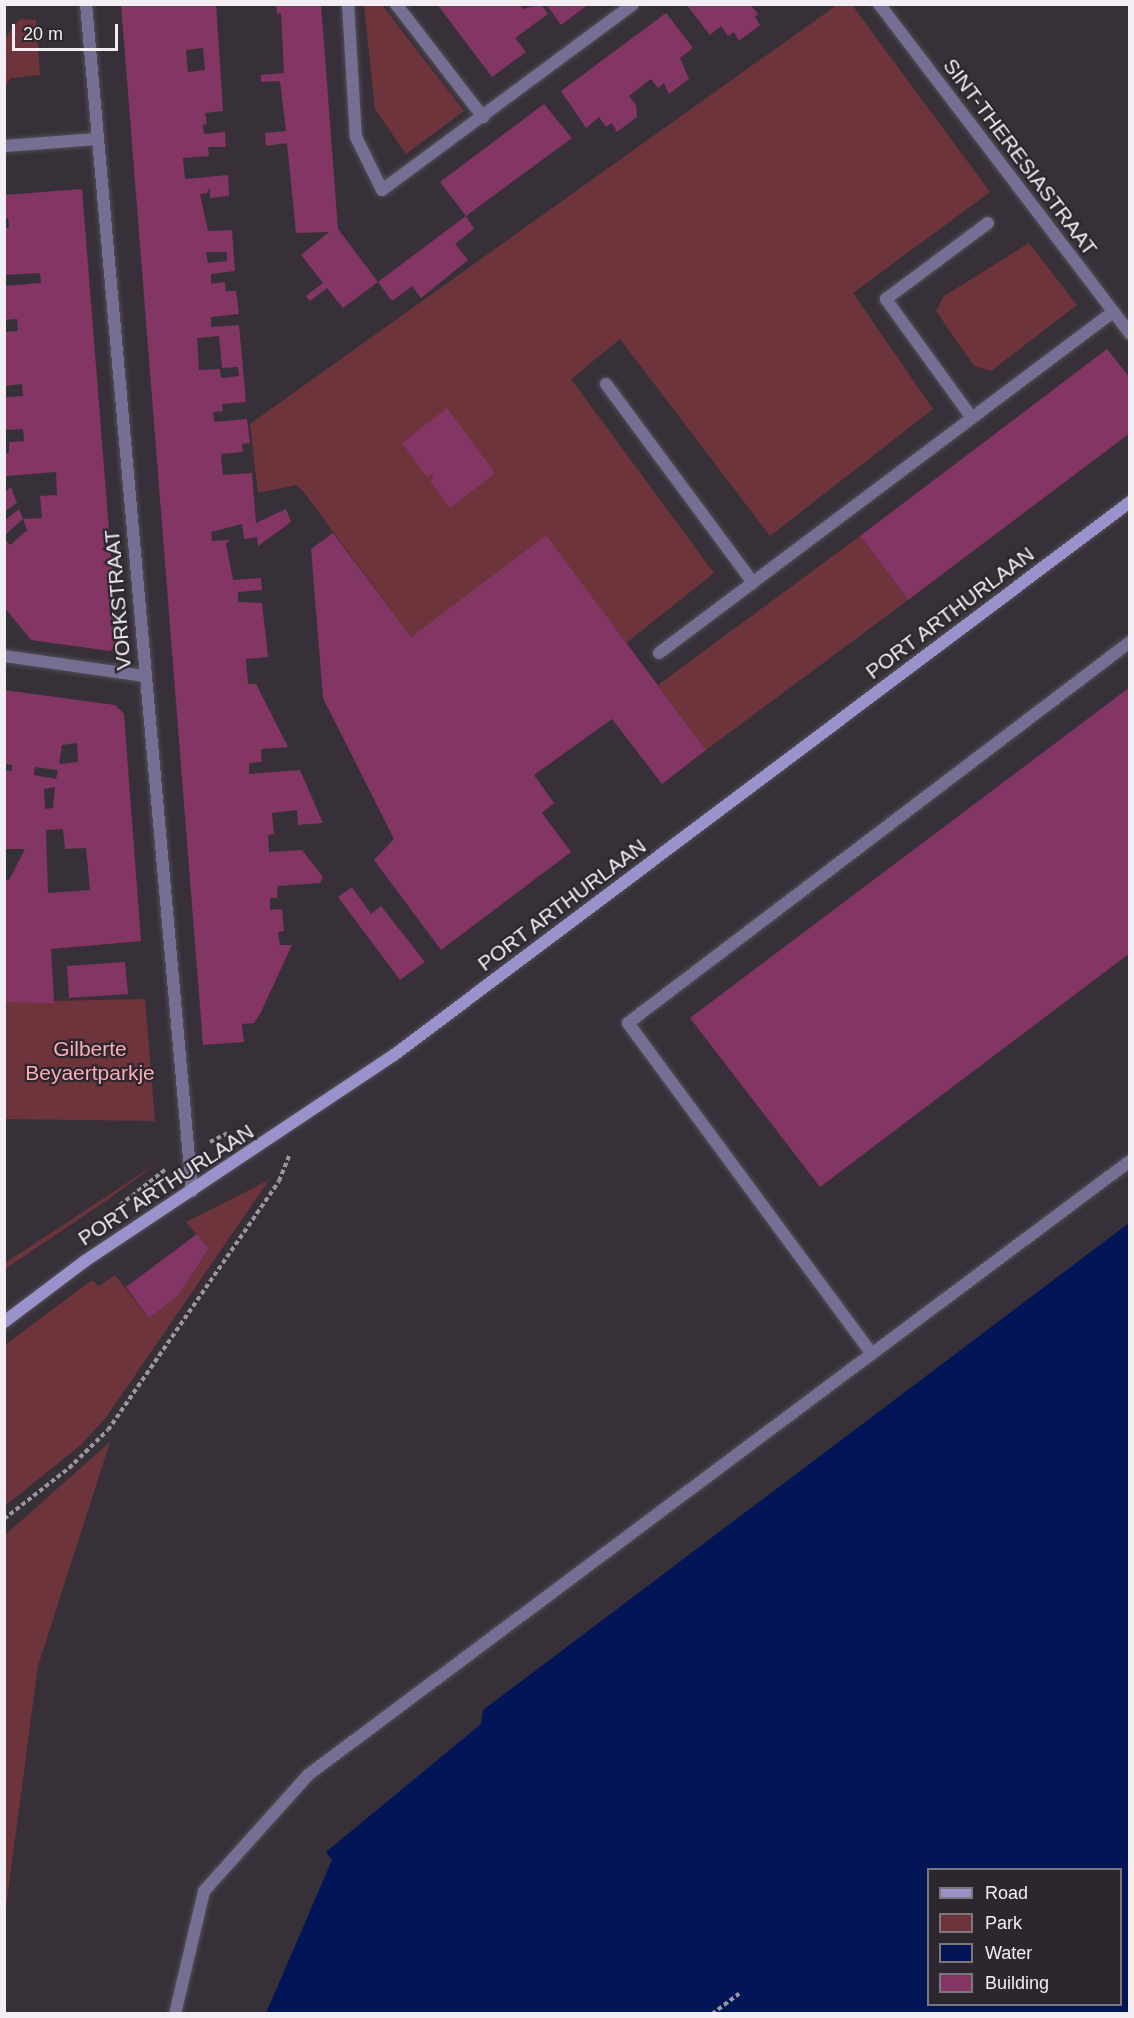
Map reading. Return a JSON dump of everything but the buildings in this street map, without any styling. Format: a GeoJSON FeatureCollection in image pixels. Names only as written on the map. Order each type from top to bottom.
{"type":"FeatureCollection","features":[{"type":"Feature","properties":{"kind":"main road","name":"PORT ARTHURLAAN"},"geometry":{"type":"LineString","coordinates":[[4,1322],[85,1261],[303,1119],[413,1041],[1130,502]]}},
{"type":"Feature","properties":{"kind":"street","name":"VORKSTRAAT"},"geometry":{"type":"LineString","coordinates":[[86,4],[192,1191]]}},
{"type":"Feature","properties":{"kind":"street"},"geometry":{"type":"LineString","coordinates":[[348,4],[356,137],[382,190],[633,4]]}},
{"type":"Feature","properties":{"kind":"street"},"geometry":{"type":"LineString","coordinates":[[396,4],[483,117]]}},
{"type":"Feature","properties":{"kind":"street","name":"SINT-THERESIASTRAAT"},"geometry":{"type":"LineString","coordinates":[[879,4],[1130,334]]}},
{"type":"Feature","properties":{"kind":"street"},"geometry":{"type":"LineString","coordinates":[[4,146],[98,140]]}},
{"type":"Feature","properties":{"kind":"street"},"geometry":{"type":"LineString","coordinates":[[972,418],[886,299],[988,223]]}},
{"type":"Feature","properties":{"kind":"street"},"geometry":{"type":"LineString","coordinates":[[659,653],[1113,312]]}},
{"type":"Feature","properties":{"kind":"street"},"geometry":{"type":"LineString","coordinates":[[606,384],[753,583]]}},
{"type":"Feature","properties":{"kind":"street"},"geometry":{"type":"LineString","coordinates":[[872,1354],[628,1023],[1130,642]]}},
{"type":"Feature","properties":{"kind":"street"},"geometry":{"type":"LineString","coordinates":[[4,656],[145,676]]}},
{"type":"Feature","properties":{"kind":"street"},"geometry":{"type":"LineString","coordinates":[[174,2013],[204,1891],[308,1775],[1130,1161]]}},
{"type":"Feature","properties":{"kind":"path"},"geometry":{"type":"LineString","coordinates":[[4,1519],[69,1468],[108,1430],[279,1181],[303,1119]]}},
{"type":"Feature","properties":{"kind":"path"},"geometry":{"type":"LineString","coordinates":[[712,2013],[739,1994]]}},
{"type":"Feature","properties":{"kind":"green space"},"geometry":{"type":"Polygon","coordinates":[[[364,5],[382,5],[464,111],[406,154],[375,109],[364,5]]]}},
{"type":"Feature","properties":{"kind":"green space"},"geometry":{"type":"Polygon","coordinates":[[[837,5],[852,5],[990,192],[853,293],[933,409],[770,536],[620,339],[571,379],[714,573],[626,643],[546,535],[411,637],[303,491],[296,485],[258,493],[250,424],[837,5]]]}},
{"type":"Feature","properties":{"kind":"green space"},"geometry":{"type":"Polygon","coordinates":[[[20,19],[36,20],[40,75],[11,78],[5,86],[5,38],[20,19]]]}},
{"type":"Feature","properties":{"kind":"green space"},"geometry":{"type":"Polygon","coordinates":[[[1029,243],[1077,305],[991,371],[974,366],[936,311],[944,296],[1029,243]]]}},
{"type":"Feature","properties":{"kind":"green space"},"geometry":{"type":"Polygon","coordinates":[[[860,536],[908,600],[706,750],[658,685],[860,536]]]}},
{"type":"Feature","properties":{"kind":"green space","name":"Gilberte Beyaertparkje"},"geometry":{"type":"Polygon","coordinates":[[[145,999],[155,1121],[5,1119],[5,1002],[145,999]]]}},
{"type":"Feature","properties":{"kind":"green space"},"geometry":{"type":"Polygon","coordinates":[[[159,1162],[110,1198],[5,1269],[5,1263],[159,1162]]]}},
{"type":"Feature","properties":{"kind":"green space"},"geometry":{"type":"Polygon","coordinates":[[[269,1180],[107,1416],[82,1444],[5,1506],[5,1345],[92,1280],[99,1286],[115,1275],[149,1318],[178,1296],[209,1250],[186,1222],[269,1180]]]}},
{"type":"Feature","properties":{"kind":"green space"},"geometry":{"type":"Polygon","coordinates":[[[110,1442],[38,1666],[5,1914],[5,1535],[110,1442]]]}},
{"type":"Feature","properties":{"kind":"water"},"geometry":{"type":"Polygon","coordinates":[[[1129,1223],[1129,2013],[266,2013],[332,1860],[326,1852],[481,1724],[483,1710],[1129,1223]]]}}]}
